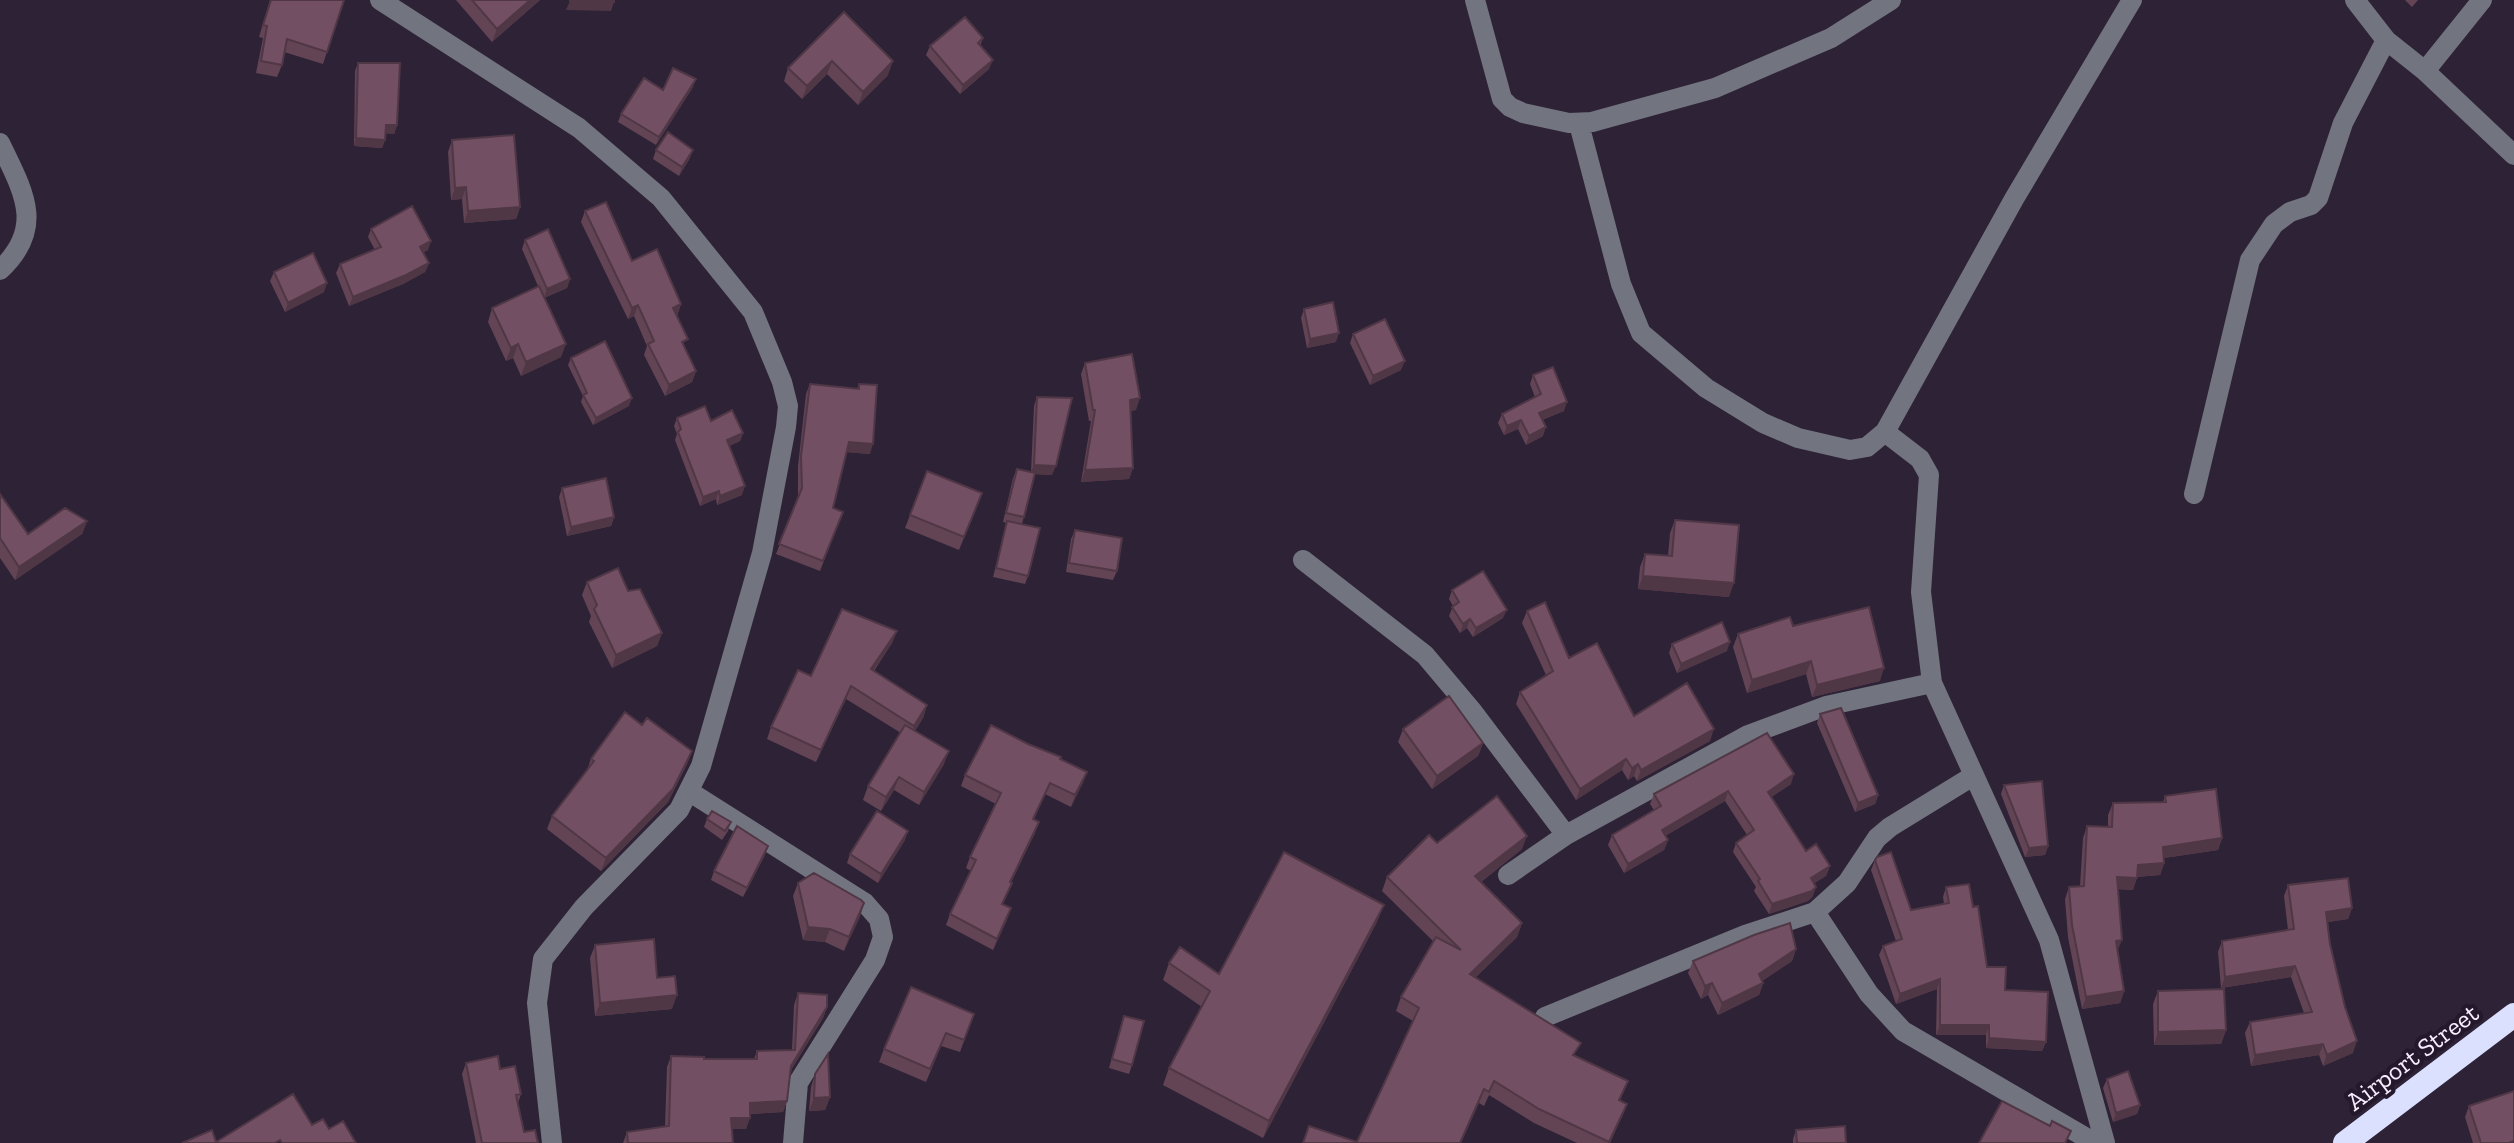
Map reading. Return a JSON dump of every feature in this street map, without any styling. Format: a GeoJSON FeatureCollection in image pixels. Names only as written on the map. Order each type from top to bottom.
{"type":"FeatureCollection","features":[{"type":"Feature","properties":{"kind":"highway","name":"Airport Street"},"geometry":{"type":"LineString","coordinates":[[2345,1143],[2514,1015]]}},
{"type":"Feature","properties":{"kind":"street"},"geometry":{"type":"LineString","coordinates":[[380,0],[579,128],[661,198],[753,312],[782,382],[788,406],[762,553],[701,766],[690,792],[660,832],[584,907],[543,959],[537,1003],[552,1143]]}},
{"type":"Feature","properties":{"kind":"street"},"geometry":{"type":"LineString","coordinates":[[1475,0],[1502,99],[1523,113],[1579,124],[1715,88],[1831,38],[1891,0]]}},
{"type":"Feature","properties":{"kind":"street"},"geometry":{"type":"LineString","coordinates":[[1579,124],[1621,284],[1641,333],[1706,388],[1763,423],[1798,438],[1850,450],[1867,447],[1885,432],[2014,199],[2132,0]]}},
{"type":"Feature","properties":{"kind":"street"},"geometry":{"type":"LineString","coordinates":[[2355,0],[2386,40],[2425,71],[2514,155]]}},
{"type":"Feature","properties":{"kind":"street"},"geometry":{"type":"LineString","coordinates":[[2425,71],[2482,0]]}},
{"type":"Feature","properties":{"kind":"street"},"geometry":{"type":"LineString","coordinates":[[2194,494],[2250,260],[2274,224],[2290,212],[2311,205],[2318,198],[2343,123],[2386,40]]}},
{"type":"Feature","properties":{"kind":"street"},"geometry":{"type":"LineString","coordinates":[[0,143],[27,207],[27,231],[16,252],[0,270]]}},
{"type":"Feature","properties":{"kind":"street"},"geometry":{"type":"LineString","coordinates":[[1885,432],[1920,459],[1929,475],[1921,592],[1932,683],[2049,940],[2105,1143]]}},
{"type":"Feature","properties":{"kind":"street"},"geometry":{"type":"LineString","coordinates":[[1303,560],[1425,655],[1465,702],[1566,835]]}},
{"type":"Feature","properties":{"kind":"street"},"geometry":{"type":"LineString","coordinates":[[1508,875],[1566,835],[1748,735],[1826,706],[1932,683]]}},
{"type":"Feature","properties":{"kind":"street"},"geometry":{"type":"LineString","coordinates":[[1545,1017],[1745,935],[1815,912],[1847,883],[1877,838],[1973,776]]}},
{"type":"Feature","properties":{"kind":"street"},"geometry":{"type":"LineString","coordinates":[[690,792],[865,903],[879,919],[883,937],[875,960],[798,1083],[793,1143]]}},
{"type":"Feature","properties":{"kind":"street"},"geometry":{"type":"LineString","coordinates":[[1815,912],[1869,994],[1903,1031],[2095,1143]]}},
{"type":"Feature","properties":{"kind":"building"},"geometry":{"type":"Polygon","coordinates":[[[271,0],[344,0],[327,52],[287,39],[282,65],[261,61],[267,26],[263,25],[271,0]]]}},
{"type":"Feature","properties":{"kind":"building"},"geometry":{"type":"Polygon","coordinates":[[[472,0],[530,0],[497,29],[472,0]]]}},
{"type":"Feature","properties":{"kind":"building"},"geometry":{"type":"Polygon","coordinates":[[[614,0],[614,2],[570,1],[614,0]]]}},
{"type":"Feature","properties":{"kind":"building"},"geometry":{"type":"Polygon","coordinates":[[[844,12],[893,61],[863,92],[832,61],[807,86],[788,68],[844,12]]]}},
{"type":"Feature","properties":{"kind":"building"},"geometry":{"type":"Polygon","coordinates":[[[965,17],[983,38],[978,43],[993,60],[963,85],[930,46],[965,17]]]}},
{"type":"Feature","properties":{"kind":"building"},"geometry":{"type":"Polygon","coordinates":[[[358,63],[400,63],[397,125],[386,125],[385,140],[356,138],[358,63]]]}},
{"type":"Feature","properties":{"kind":"building"},"geometry":{"type":"Polygon","coordinates":[[[673,68],[696,79],[659,137],[621,114],[644,78],[663,90],[673,68]]]}},
{"type":"Feature","properties":{"kind":"building"},"geometry":{"type":"Polygon","coordinates":[[[668,132],[693,150],[682,167],[656,150],[668,132]]]}},
{"type":"Feature","properties":{"kind":"building"},"geometry":{"type":"Polygon","coordinates":[[[514,135],[520,207],[468,211],[466,187],[455,188],[452,140],[514,135]]]}},
{"type":"Feature","properties":{"kind":"building"},"geometry":{"type":"Polygon","coordinates":[[[606,202],[632,261],[657,249],[681,304],[673,308],[688,339],[682,342],[696,371],[669,385],[648,344],[654,341],[638,305],[632,308],[585,211],[606,202]]]}},
{"type":"Feature","properties":{"kind":"building"},"geometry":{"type":"Polygon","coordinates":[[[412,206],[431,241],[420,247],[429,263],[353,297],[340,264],[381,247],[371,229],[412,206]]]}},
{"type":"Feature","properties":{"kind":"building"},"geometry":{"type":"Polygon","coordinates":[[[548,229],[570,279],[547,289],[525,240],[548,229]]]}},
{"type":"Feature","properties":{"kind":"building"},"geometry":{"type":"Polygon","coordinates":[[[313,253],[327,283],[288,303],[274,272],[313,253]]]}},
{"type":"Feature","properties":{"kind":"building"},"geometry":{"type":"Polygon","coordinates":[[[539,286],[566,344],[526,362],[518,344],[511,348],[492,308],[539,286]]]}},
{"type":"Feature","properties":{"kind":"building"},"geometry":{"type":"Polygon","coordinates":[[[1333,302],[1339,333],[1310,339],[1304,309],[1333,302]]]}},
{"type":"Feature","properties":{"kind":"building"},"geometry":{"type":"Polygon","coordinates":[[[1385,319],[1405,361],[1373,376],[1353,334],[1385,319]]]}},
{"type":"Feature","properties":{"kind":"building"},"geometry":{"type":"Polygon","coordinates":[[[605,341],[632,398],[596,418],[583,395],[587,393],[571,358],[605,341]]]}},
{"type":"Feature","properties":{"kind":"building"},"geometry":{"type":"Polygon","coordinates":[[[1132,354],[1140,398],[1130,400],[1133,468],[1085,470],[1095,410],[1085,363],[1132,354]]]}},
{"type":"Feature","properties":{"kind":"building"},"geometry":{"type":"Polygon","coordinates":[[[1553,367],[1567,402],[1539,413],[1546,427],[1529,436],[1521,420],[1507,426],[1502,414],[1541,394],[1533,375],[1553,367]]]}},
{"type":"Feature","properties":{"kind":"building"},"geometry":{"type":"Polygon","coordinates":[[[810,384],[859,389],[859,384],[877,385],[873,444],[849,442],[833,508],[843,512],[823,561],[779,544],[802,488],[801,456],[810,384]]]}},
{"type":"Feature","properties":{"kind":"building"},"geometry":{"type":"Polygon","coordinates":[[[1037,397],[1072,398],[1056,466],[1034,465],[1037,397]]]}},
{"type":"Feature","properties":{"kind":"building"},"geometry":{"type":"Polygon","coordinates":[[[705,406],[711,421],[732,410],[743,433],[727,440],[745,486],[720,496],[719,491],[703,497],[678,432],[681,429],[677,418],[705,406]]]}},
{"type":"Feature","properties":{"kind":"building"},"geometry":{"type":"Polygon","coordinates":[[[1017,469],[1035,473],[1024,517],[1006,513],[1017,469]]]}},
{"type":"Feature","properties":{"kind":"building"},"geometry":{"type":"Polygon","coordinates":[[[927,471],[982,493],[964,537],[910,515],[927,471]]]}},
{"type":"Feature","properties":{"kind":"building"},"geometry":{"type":"Polygon","coordinates":[[[606,478],[614,517],[571,527],[562,488],[606,478]]]}},
{"type":"Feature","properties":{"kind":"building"},"geometry":{"type":"Polygon","coordinates":[[[0,494],[28,534],[65,508],[87,521],[19,567],[0,538],[0,494]]]}},
{"type":"Feature","properties":{"kind":"building"},"geometry":{"type":"Polygon","coordinates":[[[1675,520],[1739,525],[1734,583],[1643,576],[1645,554],[1672,556],[1675,520]]]}},
{"type":"Feature","properties":{"kind":"building"},"geometry":{"type":"Polygon","coordinates":[[[1007,521],[1040,528],[1028,576],[996,568],[1007,521]]]}},
{"type":"Feature","properties":{"kind":"building"},"geometry":{"type":"Polygon","coordinates":[[[1075,530],[1122,538],[1117,571],[1069,563],[1075,530]]]}},
{"type":"Feature","properties":{"kind":"building"},"geometry":{"type":"Polygon","coordinates":[[[618,568],[628,591],[640,589],[662,633],[616,655],[594,609],[597,605],[587,582],[618,568]]]}},
{"type":"Feature","properties":{"kind":"building"},"geometry":{"type":"Polygon","coordinates":[[[1483,571],[1507,610],[1476,628],[1470,619],[1463,624],[1452,607],[1459,602],[1452,590],[1483,571]]]}},
{"type":"Feature","properties":{"kind":"building"},"geometry":{"type":"Polygon","coordinates":[[[1545,602],[1569,658],[1597,643],[1634,716],[1687,683],[1714,729],[1641,770],[1638,764],[1632,768],[1626,759],[1580,789],[1520,692],[1553,671],[1527,611],[1545,602]]]}},
{"type":"Feature","properties":{"kind":"building"},"geometry":{"type":"Polygon","coordinates":[[[1869,607],[1884,668],[1817,685],[1811,661],[1752,680],[1738,634],[1790,617],[1793,626],[1869,607]]]}},
{"type":"Feature","properties":{"kind":"building"},"geometry":{"type":"Polygon","coordinates":[[[842,609],[897,631],[871,669],[927,705],[914,726],[851,686],[821,750],[771,727],[798,670],[811,676],[842,609]]]}},
{"type":"Feature","properties":{"kind":"building"},"geometry":{"type":"Polygon","coordinates":[[[1722,622],[1730,642],[1681,664],[1672,644],[1722,622]]]}},
{"type":"Feature","properties":{"kind":"building"},"geometry":{"type":"Polygon","coordinates":[[[1449,696],[1483,743],[1437,776],[1403,729],[1449,696]]]}},
{"type":"Feature","properties":{"kind":"building"},"geometry":{"type":"Polygon","coordinates":[[[1841,708],[1878,795],[1858,803],[1820,714],[1841,708]]]}},
{"type":"Feature","properties":{"kind":"building"},"geometry":{"type":"Polygon","coordinates":[[[625,712],[642,725],[647,718],[692,751],[673,789],[606,858],[552,816],[594,761],[591,759],[625,712]]]}},
{"type":"Feature","properties":{"kind":"building"},"geometry":{"type":"Polygon","coordinates":[[[905,725],[949,751],[924,792],[899,777],[886,797],[868,786],[905,725]]]}},
{"type":"Feature","properties":{"kind":"building"},"geometry":{"type":"Polygon","coordinates":[[[991,725],[1087,772],[1075,795],[1050,783],[1033,819],[1039,822],[1002,904],[1011,908],[997,939],[950,914],[976,860],[970,857],[1001,793],[965,775],[991,725]]]}},
{"type":"Feature","properties":{"kind":"building"},"geometry":{"type":"Polygon","coordinates":[[[1767,733],[1794,774],[1768,792],[1806,851],[1816,844],[1830,866],[1811,878],[1816,887],[1812,891],[1772,904],[1736,843],[1754,830],[1728,791],[1662,830],[1668,840],[1628,864],[1612,835],[1661,806],[1654,794],[1767,733]]]}},
{"type":"Feature","properties":{"kind":"building"},"geometry":{"type":"Polygon","coordinates":[[[2042,781],[2048,846],[2029,848],[2004,785],[2042,781]]]}},
{"type":"Feature","properties":{"kind":"building"},"geometry":{"type":"Polygon","coordinates":[[[2216,789],[2222,838],[2163,847],[2164,863],[2138,865],[2137,878],[2117,877],[2122,940],[2116,941],[2124,991],[2086,997],[2072,925],[2069,887],[2084,886],[2087,826],[2112,827],[2113,803],[2166,802],[2165,796],[2216,789]]]}},
{"type":"Feature","properties":{"kind":"building"},"geometry":{"type":"Polygon","coordinates":[[[1497,796],[1527,836],[1475,876],[1522,923],[1470,974],[1581,1043],[1573,1055],[1628,1081],[1619,1100],[1627,1104],[1609,1142],[1539,1109],[1494,1081],[1489,1092],[1484,1089],[1460,1143],[1303,1143],[1309,1126],[1357,1142],[1419,1008],[1401,997],[1436,937],[1461,950],[1387,877],[1429,835],[1437,843],[1497,796]]]}},
{"type":"Feature","properties":{"kind":"building"},"geometry":{"type":"Polygon","coordinates":[[[712,811],[731,822],[725,831],[707,819],[712,811]]]}},
{"type":"Feature","properties":{"kind":"building"},"geometry":{"type":"Polygon","coordinates":[[[877,811],[908,831],[881,874],[850,854],[877,811]]]}},
{"type":"Feature","properties":{"kind":"building"},"geometry":{"type":"Polygon","coordinates":[[[737,826],[768,846],[747,888],[714,871],[737,826]]]}},
{"type":"Feature","properties":{"kind":"building"},"geometry":{"type":"Polygon","coordinates":[[[1284,852],[1384,905],[1269,1121],[1169,1068],[1210,991],[1169,963],[1180,947],[1219,974],[1284,852]]]}},
{"type":"Feature","properties":{"kind":"building"},"geometry":{"type":"Polygon","coordinates":[[[1891,852],[1911,910],[1949,903],[1946,887],[1969,884],[1973,907],[1978,906],[1987,967],[2006,967],[2005,990],[2048,992],[2046,1042],[1989,1038],[1989,1025],[1940,1025],[1940,979],[1900,994],[1883,946],[1902,939],[1875,860],[1891,852]]]}},
{"type":"Feature","properties":{"kind":"building"},"geometry":{"type":"Polygon","coordinates":[[[814,873],[864,903],[849,937],[830,929],[808,927],[798,883],[814,873]]]}},
{"type":"Feature","properties":{"kind":"building"},"geometry":{"type":"Polygon","coordinates":[[[2348,878],[2352,908],[2326,912],[2345,1007],[2357,1041],[2327,1055],[2323,1044],[2255,1055],[2250,1022],[2312,1012],[2295,966],[2225,977],[2222,941],[2294,929],[2288,885],[2348,878]]]}},
{"type":"Feature","properties":{"kind":"building"},"geometry":{"type":"Polygon","coordinates":[[[1790,923],[1796,949],[1759,974],[1763,983],[1722,1003],[1712,983],[1705,986],[1693,961],[1790,923]]]}},
{"type":"Feature","properties":{"kind":"building"},"geometry":{"type":"Polygon","coordinates":[[[654,939],[657,978],[675,976],[677,995],[600,1003],[595,945],[654,939]]]}},
{"type":"Feature","properties":{"kind":"building"},"geometry":{"type":"Polygon","coordinates":[[[911,987],[974,1014],[964,1040],[946,1033],[930,1069],[884,1049],[911,987]]]}},
{"type":"Feature","properties":{"kind":"building"},"geometry":{"type":"Polygon","coordinates":[[[2224,989],[2226,1030],[2158,1032],[2158,991],[2224,989]]]}},
{"type":"Feature","properties":{"kind":"building"},"geometry":{"type":"Polygon","coordinates":[[[798,993],[827,995],[827,1007],[791,1066],[787,1101],[750,1103],[750,1118],[731,1118],[733,1143],[628,1143],[627,1132],[669,1126],[671,1056],[757,1059],[757,1051],[795,1050],[798,993]]]}},
{"type":"Feature","properties":{"kind":"building"},"geometry":{"type":"Polygon","coordinates":[[[1124,1016],[1144,1021],[1132,1065],[1112,1059],[1124,1016]]]}},
{"type":"Feature","properties":{"kind":"building"},"geometry":{"type":"Polygon","coordinates":[[[828,1054],[830,1097],[814,1098],[815,1074],[828,1054]]]}},
{"type":"Feature","properties":{"kind":"building"},"geometry":{"type":"Polygon","coordinates":[[[498,1056],[500,1069],[515,1066],[521,1094],[516,1095],[524,1132],[535,1130],[538,1143],[482,1143],[466,1063],[498,1056]]]}},
{"type":"Feature","properties":{"kind":"building"},"geometry":{"type":"Polygon","coordinates":[[[2128,1071],[2140,1105],[2116,1113],[2107,1079],[2128,1071]]]}},
{"type":"Feature","properties":{"kind":"building"},"geometry":{"type":"Polygon","coordinates":[[[2514,1091],[2514,1141],[2481,1143],[2469,1106],[2514,1091]]]}},
{"type":"Feature","properties":{"kind":"building"},"geometry":{"type":"Polygon","coordinates":[[[293,1094],[312,1125],[323,1119],[329,1129],[343,1121],[356,1143],[282,1143],[280,1140],[275,1143],[182,1143],[212,1130],[216,1142],[293,1094]]]}},
{"type":"Feature","properties":{"kind":"building"},"geometry":{"type":"Polygon","coordinates":[[[2002,1101],[2050,1126],[2052,1121],[2071,1131],[2065,1143],[1979,1143],[2002,1101]]]}},
{"type":"Feature","properties":{"kind":"building"},"geometry":{"type":"Polygon","coordinates":[[[1845,1126],[1846,1143],[1797,1143],[1796,1130],[1845,1126]]]}}]}
